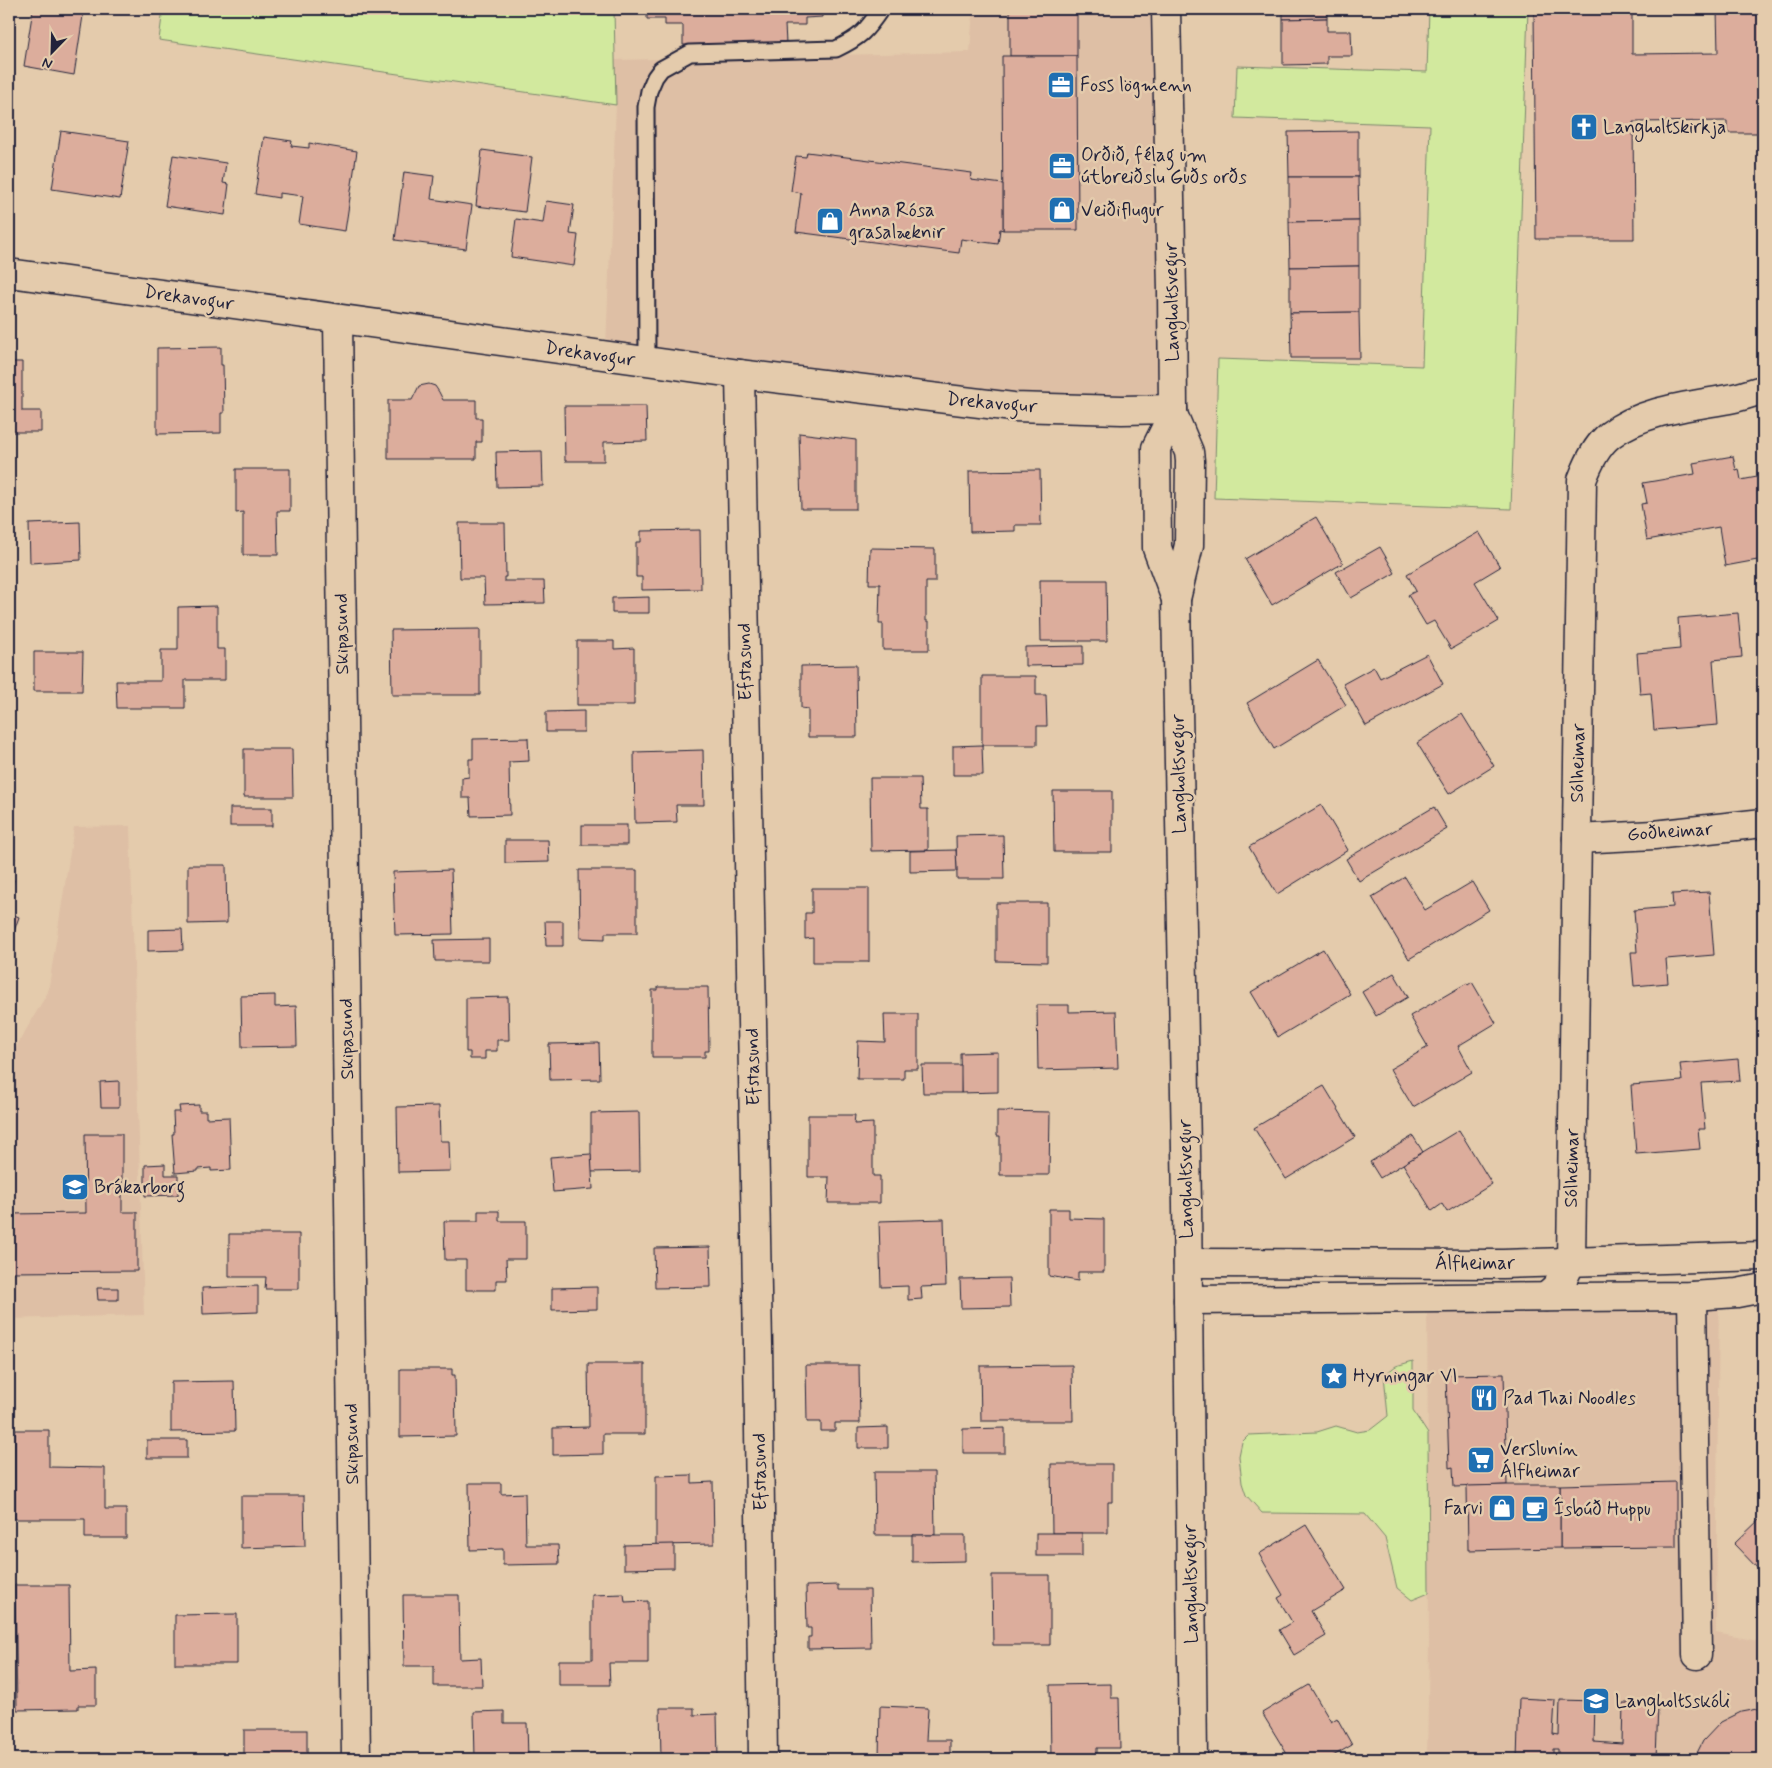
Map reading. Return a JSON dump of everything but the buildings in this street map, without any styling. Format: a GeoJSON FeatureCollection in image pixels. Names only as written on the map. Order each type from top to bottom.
{"type":"FeatureCollection","features":[{"type":"Feature","properties":{"kind":"street","name":"Langholtsvegur"},"geometry":{"type":"LineString","coordinates":[[1166,9],[1173,412],[1189,452],[1190,461],[1189,545],[1176,599],[1188,1263],[1193,1759]]}},
{"type":"Feature","properties":{"kind":"street","name":"Drekavogur"},"geometry":{"type":"LineString","coordinates":[[9,273],[647,362],[1013,407],[1173,412]]}},
{"type":"Feature","properties":{"kind":"street","name":"Skipasund"},"geometry":{"type":"LineString","coordinates":[[338,319],[356,1759]]}},
{"type":"Feature","properties":{"kind":"street","name":"Efstasund"},"geometry":{"type":"LineString","coordinates":[[740,374],[758,1335],[763,1759]]}},
{"type":"Feature","properties":{"kind":"street","name":"Sólheimar"},"geometry":{"type":"LineString","coordinates":[[1546,1297],[1558,1288],[1566,1276],[1571,1261],[1582,480],[1589,461],[1609,435],[1626,425],[1661,411],[1735,398],[1763,390]]}},
{"type":"Feature","properties":{"kind":"street","name":"Goðheimar"},"geometry":{"type":"LineString","coordinates":[[1577,839],[1654,835],[1763,823]]}},
{"type":"Feature","properties":{"kind":"street","name":"Álfheimar"},"geometry":{"type":"LineString","coordinates":[[1188,1263],[1484,1264],[1763,1256]]}},
{"type":"Feature","properties":{"kind":"street"},"geometry":{"type":"LineString","coordinates":[[1571,1261],[1578,1277],[1589,1288],[1602,1296]]}},
{"type":"Feature","properties":{"kind":"street","name":"Álfheimar"},"geometry":{"type":"LineString","coordinates":[[1188,1300],[1692,1296],[1737,1293],[1763,1288]]}},
{"type":"Feature","properties":{"kind":"street"},"geometry":{"type":"LineString","coordinates":[[1692,1296],[1697,1655]]}},
{"type":"Feature","properties":{"kind":"lane"},"geometry":{"type":"LineString","coordinates":[[647,362],[646,107],[649,91],[655,77],[661,69],[690,53],[836,49],[856,39],[867,29],[881,9]]}},
{"type":"Feature","properties":{"kind":"shaded area"},"geometry":{"type":"Polygon","coordinates":[[[973,9],[1170,9],[1171,420],[605,371],[616,105],[615,60],[970,52],[973,9]]]}},
{"type":"Feature","properties":{"kind":"shaded area","name":"Brákarborg"},"geometry":{"type":"Polygon","coordinates":[[[130,826],[144,1315],[9,1319],[9,1059],[48,992],[74,827],[130,826]]]}},
{"type":"Feature","properties":{"kind":"shaded area"},"geometry":{"type":"Polygon","coordinates":[[[1719,1281],[1716,1633],[1763,1642],[1763,1759],[1427,1759],[1429,1644],[1427,1289],[1719,1281]]]}},
{"type":"Feature","properties":{"kind":"green space"},"geometry":{"type":"Polygon","coordinates":[[[163,9],[614,9],[616,105],[159,40],[163,9]]]}},
{"type":"Feature","properties":{"kind":"green space"},"geometry":{"type":"Polygon","coordinates":[[[1429,9],[1528,9],[1511,509],[1214,498],[1218,359],[1422,366],[1430,125],[1235,118],[1237,66],[1427,72],[1429,9]]]}},
{"type":"Feature","properties":{"kind":"green space"},"geometry":{"type":"Polygon","coordinates":[[[1413,1361],[1413,1411],[1428,1434],[1429,1593],[1412,1600],[1397,1588],[1385,1538],[1365,1514],[1262,1513],[1246,1495],[1242,1483],[1239,1456],[1242,1442],[1249,1435],[1317,1432],[1336,1426],[1357,1432],[1370,1430],[1388,1416],[1384,1375],[1396,1366],[1413,1361]]]}},
{"type":"Feature","properties":{"kind":"place","name":"Foss lögmenn"},"geometry":{"type":"Point","coordinates":[1061,85]}},
{"type":"Feature","properties":{"kind":"place","name":"Langholtskirkja"},"geometry":{"type":"Point","coordinates":[1584,127]}},
{"type":"Feature","properties":{"kind":"place","name":"Orðið, félag um útbreiðslu Guðs orðs"},"geometry":{"type":"Point","coordinates":[1062,166]}},
{"type":"Feature","properties":{"kind":"place","name":"Veiðiflugur"},"geometry":{"type":"Point","coordinates":[1062,210]}},
{"type":"Feature","properties":{"kind":"place","name":"Anna Rósa grasalæknir"},"geometry":{"type":"Point","coordinates":[830,221]}},
{"type":"Feature","properties":{"kind":"place","name":"Brákarborg"},"geometry":{"type":"Point","coordinates":[75,1187]}},
{"type":"Feature","properties":{"kind":"place","name":"Hyrningar VI"},"geometry":{"type":"Point","coordinates":[1334,1376]}},
{"type":"Feature","properties":{"kind":"place","name":"Pad Thai Noodles"},"geometry":{"type":"Point","coordinates":[1484,1398]}},
{"type":"Feature","properties":{"kind":"place","name":"Verslunin Álfheimar"},"geometry":{"type":"Point","coordinates":[1481,1460]}},
{"type":"Feature","properties":{"kind":"place","name":"Farvi"},"geometry":{"type":"Point","coordinates":[1502,1508]}},
{"type":"Feature","properties":{"kind":"place","name":"Ísbúð Huppu"},"geometry":{"type":"Point","coordinates":[1535,1509]}},
{"type":"Feature","properties":{"kind":"place","name":"Langholtsskóli"},"geometry":{"type":"Point","coordinates":[1596,1701]}}]}
